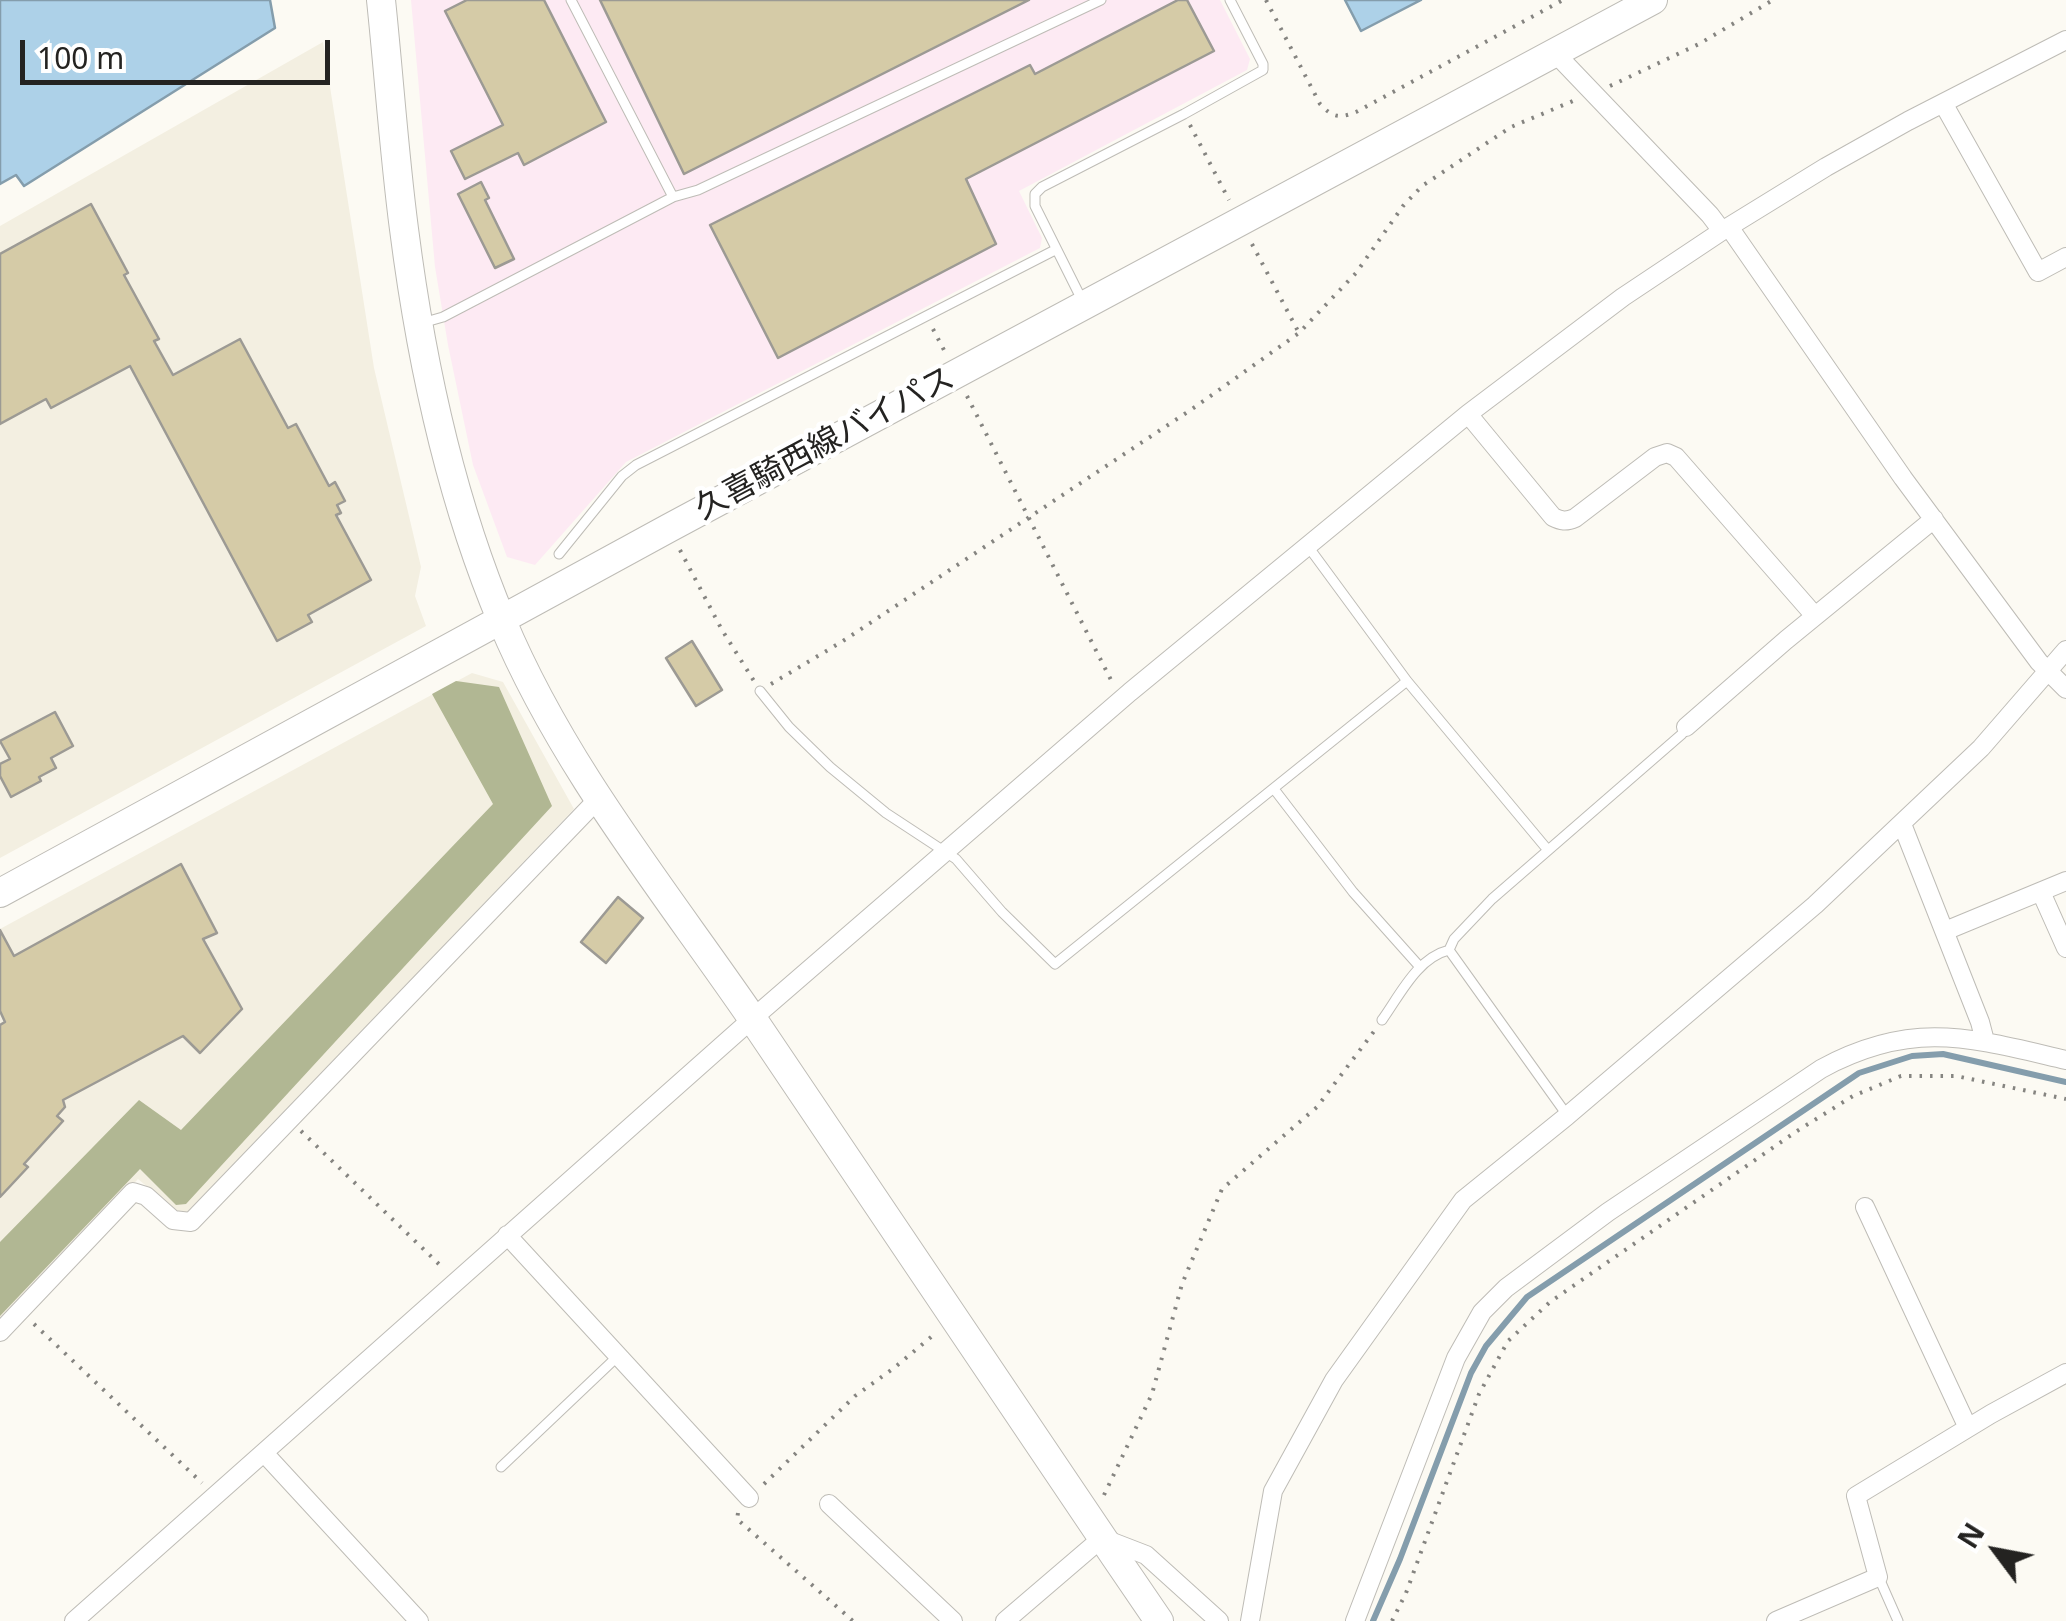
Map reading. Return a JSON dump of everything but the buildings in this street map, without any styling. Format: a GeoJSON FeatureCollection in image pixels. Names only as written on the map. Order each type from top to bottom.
{"type":"FeatureCollection","features":[{"type":"Feature","properties":{"kind":"main road"},"geometry":{"type":"LineString","coordinates":[[381,0],[404,231],[435,404],[472,539],[519,658],[599,798],[1159,1621]]}},
{"type":"Feature","properties":{"kind":"main road","name":"久喜騎西線バイパス"},"geometry":{"type":"LineString","coordinates":[[0,893],[669,528],[1653,0]]}},
{"type":"Feature","properties":{"kind":"street"},"geometry":{"type":"LineString","coordinates":[[74,1621],[752,1018],[1123,699],[1468,414],[1623,297],[1726,229],[1826,167],[2066,40]]}},
{"type":"Feature","properties":{"kind":"street"},"geometry":{"type":"LineString","coordinates":[[1555,53],[1726,229],[1903,478],[2048,672],[2066,689]]}},
{"type":"Feature","properties":{"kind":"street"},"geometry":{"type":"LineString","coordinates":[[1943,103],[2038,272],[2066,257]]}},
{"type":"Feature","properties":{"kind":"street"},"geometry":{"type":"LineString","coordinates":[[1468,414],[1553,517],[1566,522],[1656,457],[1667,453],[1676,457],[1815,616]]}},
{"type":"Feature","properties":{"kind":"street"},"geometry":{"type":"LineString","coordinates":[[1686,727],[1934,519]]}},
{"type":"Feature","properties":{"kind":"street"},"geometry":{"type":"LineString","coordinates":[[1250,1621],[1273,1491],[1334,1380],[1463,1200],[1816,904],[1981,748],[2066,650]]}},
{"type":"Feature","properties":{"kind":"street"},"geometry":{"type":"LineString","coordinates":[[0,1332],[133,1192],[146,1196],[173,1220],[191,1222],[599,798]]}},
{"type":"Feature","properties":{"kind":"street"},"geometry":{"type":"LineString","coordinates":[[1902,824],[1985,1041]]}},
{"type":"Feature","properties":{"kind":"street"},"geometry":{"type":"LineString","coordinates":[[1944,931],[2066,882]]}},
{"type":"Feature","properties":{"kind":"street"},"geometry":{"type":"LineString","coordinates":[[2041,892],[2066,948]]}},
{"type":"Feature","properties":{"kind":"street"},"geometry":{"type":"LineString","coordinates":[[1355,1621],[1456,1358],[1482,1312],[1506,1288],[1624,1201],[1821,1068],[1850,1053],[1873,1045],[1939,1036],[1985,1041],[2066,1060]]}},
{"type":"Feature","properties":{"kind":"street"},"geometry":{"type":"LineString","coordinates":[[1865,1207],[1968,1428]]}},
{"type":"Feature","properties":{"kind":"street"},"geometry":{"type":"LineString","coordinates":[[507,1235],[750,1498]]}},
{"type":"Feature","properties":{"kind":"street"},"geometry":{"type":"LineString","coordinates":[[1776,1621],[1878,1576],[1856,1496],[2066,1372]]}},
{"type":"Feature","properties":{"kind":"street"},"geometry":{"type":"LineString","coordinates":[[265,1454],[419,1621]]}},
{"type":"Feature","properties":{"kind":"street"},"geometry":{"type":"LineString","coordinates":[[829,1504],[953,1621]]}},
{"type":"Feature","properties":{"kind":"street"},"geometry":{"type":"LineString","coordinates":[[1004,1621],[1096,1530],[1146,1554],[1219,1621]]}},
{"type":"Feature","properties":{"kind":"lane"},"geometry":{"type":"LineString","coordinates":[[571,0],[673,197]]}},
{"type":"Feature","properties":{"kind":"lane"},"geometry":{"type":"LineString","coordinates":[[420,324],[443,317],[673,197],[698,190],[1101,0]]}},
{"type":"Feature","properties":{"kind":"lane"},"geometry":{"type":"LineString","coordinates":[[1084,305],[1035,206],[1034,194],[1262,70],[1263,64],[1230,0]]}},
{"type":"Feature","properties":{"kind":"lane"},"geometry":{"type":"LineString","coordinates":[[558,554],[622,476],[636,465],[1055,250]]}},
{"type":"Feature","properties":{"kind":"lane"},"geometry":{"type":"LineString","coordinates":[[1307,545],[1407,681],[1547,849]]}},
{"type":"Feature","properties":{"kind":"lane"},"geometry":{"type":"LineString","coordinates":[[760,691],[789,727],[830,767],[886,812],[956,859],[1055,964],[1407,681]]}},
{"type":"Feature","properties":{"kind":"lane"},"geometry":{"type":"LineString","coordinates":[[1449,950],[1454,939],[1492,898],[1686,727]]}},
{"type":"Feature","properties":{"kind":"lane"},"geometry":{"type":"LineString","coordinates":[[1274,788],[1353,892],[1420,967]]}},
{"type":"Feature","properties":{"kind":"lane"},"geometry":{"type":"LineString","coordinates":[[1382,1020],[1420,967],[1449,950]]}},
{"type":"Feature","properties":{"kind":"lane"},"geometry":{"type":"LineString","coordinates":[[1449,950],[1567,1116]]}},
{"type":"Feature","properties":{"kind":"lane"},"geometry":{"type":"LineString","coordinates":[[501,1467],[618,1356]]}},
{"type":"Feature","properties":{"kind":"lane"},"geometry":{"type":"LineString","coordinates":[[1878,1576],[1898,1621]]}},
{"type":"Feature","properties":{"kind":"path"},"geometry":{"type":"LineString","coordinates":[[1266,0],[1320,104],[1332,116],[1340,117],[1356,112],[1563,0]]}},
{"type":"Feature","properties":{"kind":"path"},"geometry":{"type":"LineString","coordinates":[[669,528],[722,630],[760,691],[1195,408],[1299,333],[1347,284],[1422,186],[1511,127],[1699,44],[1774,0]]}},
{"type":"Feature","properties":{"kind":"path"},"geometry":{"type":"LineString","coordinates":[[926,316],[1123,699]]}},
{"type":"Feature","properties":{"kind":"path"},"geometry":{"type":"LineString","coordinates":[[1096,1530],[1152,1394],[1182,1284],[1222,1189],[1318,1107],[1382,1020]]}},
{"type":"Feature","properties":{"kind":"path"},"geometry":{"type":"LineString","coordinates":[[1392,1621],[1488,1374],[1508,1341],[1550,1302],[1798,1131],[1878,1085],[1901,1076],[1956,1076],[2066,1099]]}},
{"type":"Feature","properties":{"kind":"path"},"geometry":{"type":"LineString","coordinates":[[289,1120],[456,1280]]}},
{"type":"Feature","properties":{"kind":"path"},"geometry":{"type":"LineString","coordinates":[[20,1311],[216,1497]]}},
{"type":"Feature","properties":{"kind":"path"},"geometry":{"type":"LineString","coordinates":[[852,1621],[737,1519],[739,1508],[855,1396],[952,1318]]}},
{"type":"Feature","properties":{"kind":"shaded area"},"geometry":{"type":"Polygon","coordinates":[[[411,0],[1220,0],[1250,59],[1247,70],[1019,191],[1042,238],[1040,248],[626,462],[535,565],[507,557],[473,465],[435,267],[411,0]]]}},
{"type":"Feature","properties":{"kind":"shaded area"},"geometry":{"type":"Polygon","coordinates":[[[323,42],[374,368],[421,567],[415,596],[426,626],[0,858],[0,226],[323,42]]]}},
{"type":"Feature","properties":{"kind":"shaded area"},"geometry":{"type":"Polygon","coordinates":[[[472,673],[503,682],[574,809],[190,1212],[178,1213],[138,1179],[0,1324],[0,929],[472,673]]]}},
{"type":"Feature","properties":{"kind":"green space"},"geometry":{"type":"Polygon","coordinates":[[[456,681],[499,687],[552,806],[186,1204],[176,1205],[140,1169],[0,1316],[0,1242],[139,1100],[181,1130],[493,804],[432,694],[456,681]]]}},
{"type":"Feature","properties":{"kind":"water"},"geometry":{"type":"Polygon","coordinates":[[[0,0],[270,0],[275,28],[24,186],[16,175],[0,184],[0,0]]]}},
{"type":"Feature","properties":{"kind":"water"},"geometry":{"type":"Polygon","coordinates":[[[1345,0],[1421,0],[1361,31],[1345,0]]]}},
{"type":"Feature","properties":{"kind":"waterway"},"geometry":{"type":"LineString","coordinates":[[1373,1621],[1471,1373],[1486,1346],[1527,1297],[1859,1073],[1912,1056],[1943,1054],[2066,1082]]}}]}
